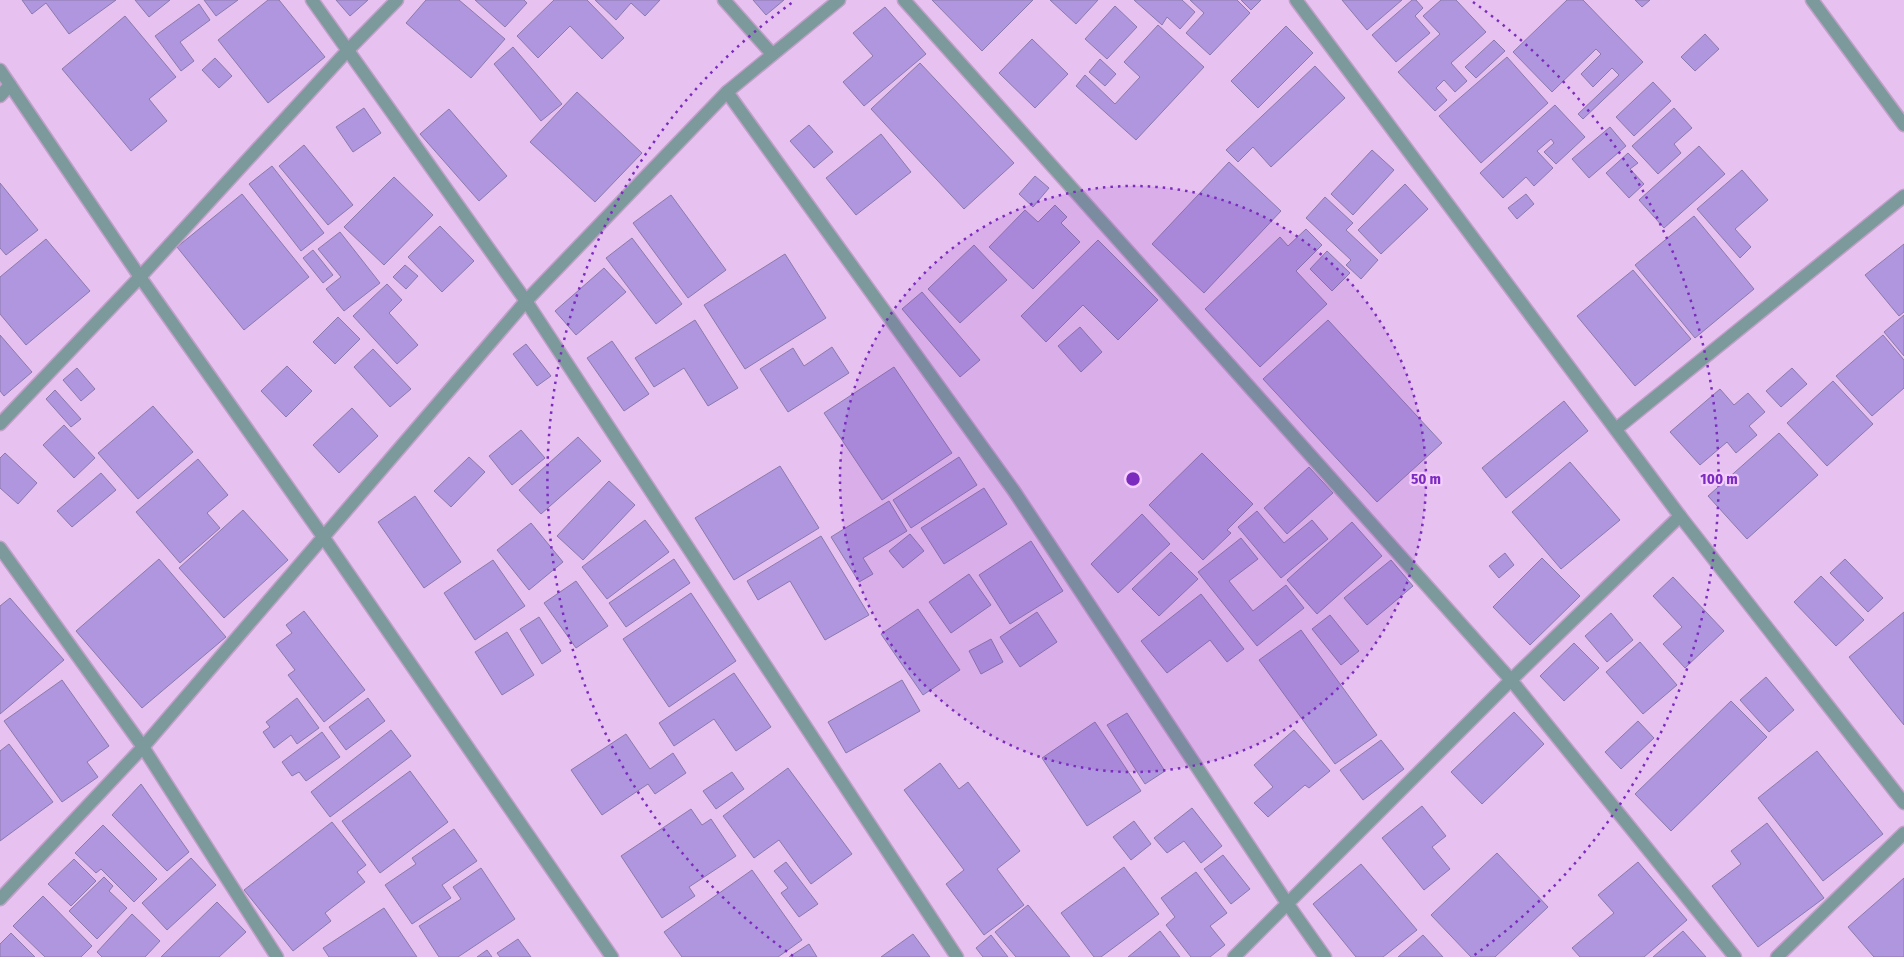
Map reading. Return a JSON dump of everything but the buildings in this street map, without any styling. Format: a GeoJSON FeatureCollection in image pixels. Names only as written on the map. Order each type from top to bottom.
{"type":"FeatureCollection","features":[{"type":"Feature","properties":{"kind":"street"},"geometry":{"type":"LineString","coordinates":[[312,0],[526,301],[957,957]]}},
{"type":"Feature","properties":{"kind":"street"},"geometry":{"type":"LineString","coordinates":[[0,424],[140,277],[348,50],[397,0]]}},
{"type":"Feature","properties":{"kind":"street"},"geometry":{"type":"LineString","coordinates":[[724,0],[772,54]]}},
{"type":"Feature","properties":{"kind":"street"},"geometry":{"type":"LineString","coordinates":[[0,899],[143,747],[526,301],[727,92],[839,0]]}},
{"type":"Feature","properties":{"kind":"street"},"geometry":{"type":"LineString","coordinates":[[904,0],[1511,680],[1735,957]]}},
{"type":"Feature","properties":{"kind":"street"},"geometry":{"type":"LineString","coordinates":[[1296,0],[1680,516],[1904,803]]}},
{"type":"Feature","properties":{"kind":"street"},"geometry":{"type":"LineString","coordinates":[[1812,0],[1904,125]]}},
{"type":"Feature","properties":{"kind":"street"},"geometry":{"type":"LineString","coordinates":[[0,70],[140,277],[324,538],[612,957]]}},
{"type":"Feature","properties":{"kind":"street"},"geometry":{"type":"LineString","coordinates":[[0,96],[10,85]]}},
{"type":"Feature","properties":{"kind":"street"},"geometry":{"type":"LineString","coordinates":[[727,92],[1014,491],[1287,903],[1325,957]]}},
{"type":"Feature","properties":{"kind":"street"},"geometry":{"type":"LineString","coordinates":[[1616,429],[1904,196]]}},
{"type":"Feature","properties":{"kind":"street"},"geometry":{"type":"LineString","coordinates":[[1234,957],[1511,680],[1680,516]]}},
{"type":"Feature","properties":{"kind":"street"},"geometry":{"type":"LineString","coordinates":[[0,548],[143,747],[277,957]]}},
{"type":"Feature","properties":{"kind":"street"},"geometry":{"type":"LineString","coordinates":[[1777,957],[1904,833]]}}]}
